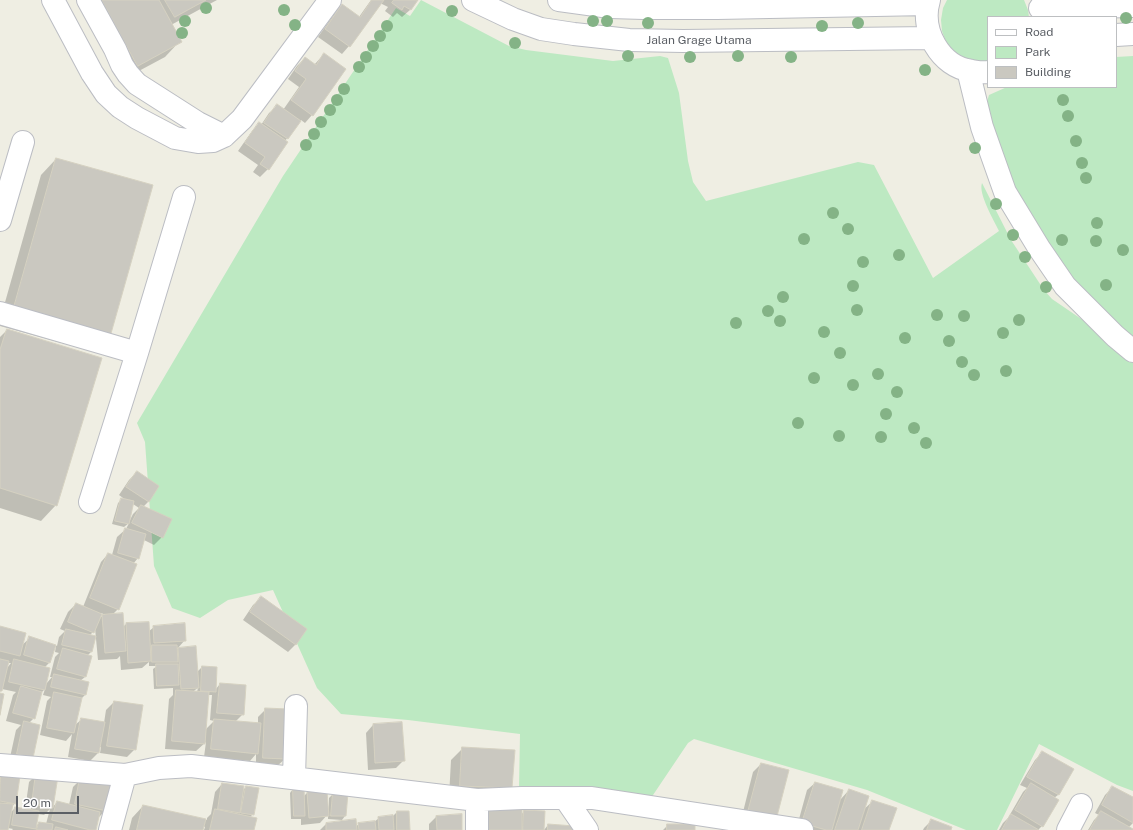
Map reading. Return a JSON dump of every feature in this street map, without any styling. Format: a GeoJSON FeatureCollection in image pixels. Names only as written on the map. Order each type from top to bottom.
{"type":"FeatureCollection","features":[{"type":"Feature","properties":{"kind":"street"},"geometry":{"type":"LineString","coordinates":[[53,0],[106,94],[120,107],[176,138],[198,142],[213,141],[224,136],[242,120],[330,0]]}},
{"type":"Feature","properties":{"kind":"street"},"geometry":{"type":"LineString","coordinates":[[88,0],[115,49],[122,65],[137,84],[198,123],[224,136]]}},
{"type":"Feature","properties":{"kind":"street","name":"Jalan Grage Utama"},"geometry":{"type":"LineString","coordinates":[[473,0],[512,19],[541,29],[629,40],[683,41],[931,38]]}},
{"type":"Feature","properties":{"kind":"street"},"geometry":{"type":"LineString","coordinates":[[559,0],[610,7],[644,8],[717,8],[928,2],[926,16],[928,27],[931,38],[940,52],[952,64],[978,71],[982,127],[1005,192],[1039,248],[1065,286],[1115,336],[1133,351]]}},
{"type":"Feature","properties":{"kind":"street"},"geometry":{"type":"LineString","coordinates":[[1040,8],[1133,6]]}},
{"type":"Feature","properties":{"kind":"street"},"geometry":{"type":"LineString","coordinates":[[1117,35],[1133,34]]}},
{"type":"Feature","properties":{"kind":"street"},"geometry":{"type":"LineString","coordinates":[[120,107],[137,84]]}},
{"type":"Feature","properties":{"kind":"street"},"geometry":{"type":"LineString","coordinates":[[0,220],[23,142]]}},
{"type":"Feature","properties":{"kind":"street"},"geometry":{"type":"LineString","coordinates":[[90,502],[138,353],[184,197]]}},
{"type":"Feature","properties":{"kind":"street"},"geometry":{"type":"LineString","coordinates":[[0,313],[138,353]]}},
{"type":"Feature","properties":{"kind":"street"},"geometry":{"type":"LineString","coordinates":[[294,778],[296,706]]}},
{"type":"Feature","properties":{"kind":"street"},"geometry":{"type":"LineString","coordinates":[[0,765],[125,774],[159,768],[191,766],[477,800],[522,798],[592,798],[802,830]]}},
{"type":"Feature","properties":{"kind":"street"},"geometry":{"type":"LineString","coordinates":[[110,830],[125,774]]}},
{"type":"Feature","properties":{"kind":"street"},"geometry":{"type":"LineString","coordinates":[[565,798],[587,830]]}},
{"type":"Feature","properties":{"kind":"street"},"geometry":{"type":"LineString","coordinates":[[477,800],[478,830]]}},
{"type":"Feature","properties":{"kind":"street"},"geometry":{"type":"LineString","coordinates":[[1068,830],[1081,805]]}},
{"type":"Feature","properties":{"kind":"green space"},"geometry":{"type":"Polygon","coordinates":[[[421,0],[509,46],[526,50],[613,61],[660,56],[668,58],[679,93],[688,161],[693,182],[706,201],[858,162],[874,165],[933,278],[999,231],[984,200],[981,188],[982,183],[1011,240],[1044,290],[1052,299],[1096,329],[1133,358],[1133,791],[1117,785],[1039,744],[997,830],[966,830],[867,790],[694,739],[688,743],[651,798],[519,789],[520,734],[408,720],[341,714],[317,688],[273,590],[228,600],[200,618],[172,608],[154,566],[145,442],[137,423],[283,176],[396,8],[410,16],[421,0]]]}},
{"type":"Feature","properties":{"kind":"green space"},"geometry":{"type":"Polygon","coordinates":[[[947,0],[1024,0],[1029,16],[987,16],[987,64],[972,63],[953,51],[946,42],[942,31],[941,20],[943,8],[947,0]]]}},
{"type":"Feature","properties":{"kind":"green space"},"geometry":{"type":"Polygon","coordinates":[[[1133,56],[1133,341],[1066,273],[1013,186],[985,108],[989,95],[1005,88],[1117,88],[1117,57],[1133,56]]]}},
{"type":"Feature","properties":{"kind":"building"},"geometry":{"type":"Polygon","coordinates":[[[102,0],[159,0],[182,42],[138,66],[102,0]]]}},
{"type":"Feature","properties":{"kind":"building"},"geometry":{"type":"Polygon","coordinates":[[[165,0],[206,0],[175,17],[165,0]]]}},
{"type":"Feature","properties":{"kind":"building"},"geometry":{"type":"Polygon","coordinates":[[[372,0],[384,0],[350,47],[325,29],[342,4],[360,17],[372,0]]]}},
{"type":"Feature","properties":{"kind":"building"},"geometry":{"type":"Polygon","coordinates":[[[394,0],[418,0],[411,10],[404,6],[402,10],[392,3],[394,0]]]}},
{"type":"Feature","properties":{"kind":"building"},"geometry":{"type":"Polygon","coordinates":[[[324,53],[346,69],[313,116],[291,100],[306,79],[295,71],[305,57],[316,65],[324,53]]]}},
{"type":"Feature","properties":{"kind":"building"},"geometry":{"type":"Polygon","coordinates":[[[277,104],[301,121],[288,139],[264,123],[277,104]]]}},
{"type":"Feature","properties":{"kind":"building"},"geometry":{"type":"Polygon","coordinates":[[[259,122],[288,142],[269,170],[260,164],[265,157],[245,143],[259,122]]]}},
{"type":"Feature","properties":{"kind":"building"},"geometry":{"type":"Polygon","coordinates":[[[56,158],[153,185],[110,337],[13,311],[56,158]]]}},
{"type":"Feature","properties":{"kind":"building"},"geometry":{"type":"Polygon","coordinates":[[[7,329],[102,358],[57,506],[0,488],[0,350],[7,329]]]}},
{"type":"Feature","properties":{"kind":"building"},"geometry":{"type":"Polygon","coordinates":[[[137,471],[159,486],[149,502],[126,487],[137,471]]]}},
{"type":"Feature","properties":{"kind":"building"},"geometry":{"type":"Polygon","coordinates":[[[121,498],[134,501],[129,524],[115,521],[121,498]]]}},
{"type":"Feature","properties":{"kind":"building"},"geometry":{"type":"Polygon","coordinates":[[[141,505],[172,519],[163,538],[132,523],[141,505]]]}},
{"type":"Feature","properties":{"kind":"building"},"geometry":{"type":"Polygon","coordinates":[[[125,528],[146,534],[139,559],[118,553],[125,528]]]}},
{"type":"Feature","properties":{"kind":"building"},"geometry":{"type":"Polygon","coordinates":[[[108,553],[137,564],[119,610],[90,598],[108,553]]]}},
{"type":"Feature","properties":{"kind":"building"},"geometry":{"type":"Polygon","coordinates":[[[261,596],[307,629],[296,645],[250,612],[261,596]]]}},
{"type":"Feature","properties":{"kind":"building"},"geometry":{"type":"Polygon","coordinates":[[[76,603],[102,614],[94,633],[68,622],[76,603]]]}},
{"type":"Feature","properties":{"kind":"building"},"geometry":{"type":"Polygon","coordinates":[[[123,613],[126,651],[105,653],[102,615],[123,613]]]}},
{"type":"Feature","properties":{"kind":"building"},"geometry":{"type":"Polygon","coordinates":[[[149,622],[151,661],[128,663],[126,623],[149,622]]]}},
{"type":"Feature","properties":{"kind":"building"},"geometry":{"type":"Polygon","coordinates":[[[185,623],[186,641],[154,643],[153,626],[185,623]]]}},
{"type":"Feature","properties":{"kind":"building"},"geometry":{"type":"Polygon","coordinates":[[[0,626],[26,633],[20,656],[0,651],[0,626]]]}},
{"type":"Feature","properties":{"kind":"building"},"geometry":{"type":"Polygon","coordinates":[[[66,629],[96,636],[92,652],[62,645],[66,629]]]}},
{"type":"Feature","properties":{"kind":"building"},"geometry":{"type":"Polygon","coordinates":[[[29,636],[56,645],[50,663],[24,655],[29,636]]]}},
{"type":"Feature","properties":{"kind":"building"},"geometry":{"type":"Polygon","coordinates":[[[152,645],[177,645],[178,662],[152,662],[152,645]]]}},
{"type":"Feature","properties":{"kind":"building"},"geometry":{"type":"Polygon","coordinates":[[[196,646],[199,688],[181,689],[178,648],[196,646]]]}},
{"type":"Feature","properties":{"kind":"building"},"geometry":{"type":"Polygon","coordinates":[[[63,648],[92,656],[86,677],[57,669],[63,648]]]}},
{"type":"Feature","properties":{"kind":"building"},"geometry":{"type":"Polygon","coordinates":[[[0,659],[9,661],[2,691],[0,691],[0,659]]]}},
{"type":"Feature","properties":{"kind":"building"},"geometry":{"type":"Polygon","coordinates":[[[14,659],[50,668],[45,690],[9,682],[14,659]]]}},
{"type":"Feature","properties":{"kind":"building"},"geometry":{"type":"Polygon","coordinates":[[[156,664],[178,664],[179,685],[157,686],[156,664]]]}},
{"type":"Feature","properties":{"kind":"building"},"geometry":{"type":"Polygon","coordinates":[[[202,666],[217,667],[216,692],[201,691],[202,666]]]}},
{"type":"Feature","properties":{"kind":"building"},"geometry":{"type":"Polygon","coordinates":[[[54,674],[89,682],[86,695],[51,687],[54,674]]]}},
{"type":"Feature","properties":{"kind":"building"},"geometry":{"type":"Polygon","coordinates":[[[220,683],[246,685],[244,715],[217,713],[220,683]]]}},
{"type":"Feature","properties":{"kind":"building"},"geometry":{"type":"Polygon","coordinates":[[[21,686],[42,692],[35,719],[13,713],[21,686]]]}},
{"type":"Feature","properties":{"kind":"building"},"geometry":{"type":"Polygon","coordinates":[[[176,690],[209,692],[205,744],[172,741],[176,690]]]}},
{"type":"Feature","properties":{"kind":"building"},"geometry":{"type":"Polygon","coordinates":[[[54,692],[82,698],[74,733],[47,728],[54,692]]]}},
{"type":"Feature","properties":{"kind":"building"},"geometry":{"type":"Polygon","coordinates":[[[0,693],[4,694],[0,715],[0,693]]]}},
{"type":"Feature","properties":{"kind":"building"},"geometry":{"type":"Polygon","coordinates":[[[114,701],[143,705],[136,750],[107,746],[114,701]]]}},
{"type":"Feature","properties":{"kind":"building"},"geometry":{"type":"Polygon","coordinates":[[[265,708],[288,709],[286,759],[263,758],[265,708]]]}},
{"type":"Feature","properties":{"kind":"building"},"geometry":{"type":"Polygon","coordinates":[[[81,718],[105,722],[99,753],[75,749],[81,718]]]}},
{"type":"Feature","properties":{"kind":"building"},"geometry":{"type":"Polygon","coordinates":[[[214,719],[261,723],[258,754],[211,749],[214,719]]]}},
{"type":"Feature","properties":{"kind":"building"},"geometry":{"type":"Polygon","coordinates":[[[24,721],[40,725],[33,758],[17,754],[24,721]]]}},
{"type":"Feature","properties":{"kind":"building"},"geometry":{"type":"Polygon","coordinates":[[[402,722],[405,761],[375,763],[373,724],[402,722]]]}},
{"type":"Feature","properties":{"kind":"building"},"geometry":{"type":"Polygon","coordinates":[[[462,747],[515,750],[512,788],[460,786],[462,747]]]}},
{"type":"Feature","properties":{"kind":"building"},"geometry":{"type":"Polygon","coordinates":[[[1042,751],[1074,769],[1059,795],[1027,777],[1042,751]]]}},
{"type":"Feature","properties":{"kind":"building"},"geometry":{"type":"Polygon","coordinates":[[[761,763],[789,770],[775,824],[747,816],[761,763]]]}},
{"type":"Feature","properties":{"kind":"building"},"geometry":{"type":"Polygon","coordinates":[[[36,773],[58,776],[53,808],[32,804],[36,773]]]}},
{"type":"Feature","properties":{"kind":"building"},"geometry":{"type":"Polygon","coordinates":[[[1,774],[20,776],[16,804],[0,801],[1,774]]]}},
{"type":"Feature","properties":{"kind":"building"},"geometry":{"type":"Polygon","coordinates":[[[80,778],[112,784],[107,811],[75,804],[80,778]]]}},
{"type":"Feature","properties":{"kind":"building"},"geometry":{"type":"Polygon","coordinates":[[[815,782],[843,790],[832,830],[826,830],[802,823],[815,782]]]}},
{"type":"Feature","properties":{"kind":"building"},"geometry":{"type":"Polygon","coordinates":[[[222,783],[244,786],[240,813],[218,809],[222,783]]]}},
{"type":"Feature","properties":{"kind":"building"},"geometry":{"type":"Polygon","coordinates":[[[1031,783],[1059,800],[1043,827],[1015,810],[1031,783]]]}},
{"type":"Feature","properties":{"kind":"building"},"geometry":{"type":"Polygon","coordinates":[[[246,786],[259,788],[254,815],[241,813],[246,786]]]}},
{"type":"Feature","properties":{"kind":"building"},"geometry":{"type":"Polygon","coordinates":[[[1112,786],[1133,797],[1133,823],[1102,805],[1112,786]]]}},
{"type":"Feature","properties":{"kind":"building"},"geometry":{"type":"Polygon","coordinates":[[[293,788],[304,788],[305,816],[294,816],[293,788]]]}},
{"type":"Feature","properties":{"kind":"building"},"geometry":{"type":"Polygon","coordinates":[[[849,789],[869,796],[858,830],[835,830],[849,789]]]}},
{"type":"Feature","properties":{"kind":"building"},"geometry":{"type":"Polygon","coordinates":[[[327,791],[329,816],[309,818],[307,792],[327,791]]]}},
{"type":"Feature","properties":{"kind":"building"},"geometry":{"type":"Polygon","coordinates":[[[333,793],[348,793],[346,816],[331,816],[333,793]]]}},
{"type":"Feature","properties":{"kind":"building"},"geometry":{"type":"Polygon","coordinates":[[[872,800],[897,808],[889,830],[862,830],[872,800]]]}},
{"type":"Feature","properties":{"kind":"building"},"geometry":{"type":"Polygon","coordinates":[[[57,801],[100,812],[96,830],[90,830],[52,820],[57,801]]]}},
{"type":"Feature","properties":{"kind":"building"},"geometry":{"type":"Polygon","coordinates":[[[0,803],[13,804],[8,830],[0,830],[0,803]]]}},
{"type":"Feature","properties":{"kind":"building"},"geometry":{"type":"Polygon","coordinates":[[[143,805],[206,819],[203,830],[137,830],[143,805]]]}},
{"type":"Feature","properties":{"kind":"building"},"geometry":{"type":"Polygon","coordinates":[[[15,807],[39,811],[36,829],[12,825],[15,807]]]}},
{"type":"Feature","properties":{"kind":"building"},"geometry":{"type":"Polygon","coordinates":[[[479,808],[522,808],[522,830],[479,830],[479,808]]]}},
{"type":"Feature","properties":{"kind":"building"},"geometry":{"type":"Polygon","coordinates":[[[215,809],[257,818],[254,830],[210,830],[215,809]]]}},
{"type":"Feature","properties":{"kind":"building"},"geometry":{"type":"Polygon","coordinates":[[[524,810],[545,811],[544,830],[523,830],[524,810]]]}},
{"type":"Feature","properties":{"kind":"building"},"geometry":{"type":"Polygon","coordinates":[[[397,811],[409,811],[410,830],[397,830],[397,811]]]}},
{"type":"Feature","properties":{"kind":"building"},"geometry":{"type":"Polygon","coordinates":[[[1101,811],[1133,829],[1133,830],[1090,830],[1101,811]]]}},
{"type":"Feature","properties":{"kind":"building"},"geometry":{"type":"Polygon","coordinates":[[[462,814],[462,830],[437,830],[436,816],[462,814]]]}},
{"type":"Feature","properties":{"kind":"building"},"geometry":{"type":"Polygon","coordinates":[[[1011,814],[1039,830],[1002,830],[1011,814]]]}},
{"type":"Feature","properties":{"kind":"building"},"geometry":{"type":"Polygon","coordinates":[[[393,815],[394,830],[379,830],[378,817],[393,815]]]}},
{"type":"Feature","properties":{"kind":"building"},"geometry":{"type":"Polygon","coordinates":[[[356,819],[357,830],[326,830],[326,823],[356,819]]]}},
{"type":"Feature","properties":{"kind":"building"},"geometry":{"type":"Polygon","coordinates":[[[931,819],[952,827],[951,830],[927,830],[931,819]]]}},
{"type":"Feature","properties":{"kind":"building"},"geometry":{"type":"Polygon","coordinates":[[[375,821],[376,830],[359,830],[358,823],[375,821]]]}},
{"type":"Feature","properties":{"kind":"building"},"geometry":{"type":"Polygon","coordinates":[[[39,822],[53,824],[52,830],[37,830],[39,822]]]}},
{"type":"Feature","properties":{"kind":"building"},"geometry":{"type":"Polygon","coordinates":[[[548,824],[574,826],[574,830],[548,830],[548,824]]]}},
{"type":"Feature","properties":{"kind":"building"},"geometry":{"type":"Polygon","coordinates":[[[667,824],[695,824],[695,830],[667,830],[667,824]]]}},
{"type":"Feature","properties":{"kind":"building"},"geometry":{"type":"Polygon","coordinates":[[[56,827],[68,830],[55,830],[56,827]]]}}]}
